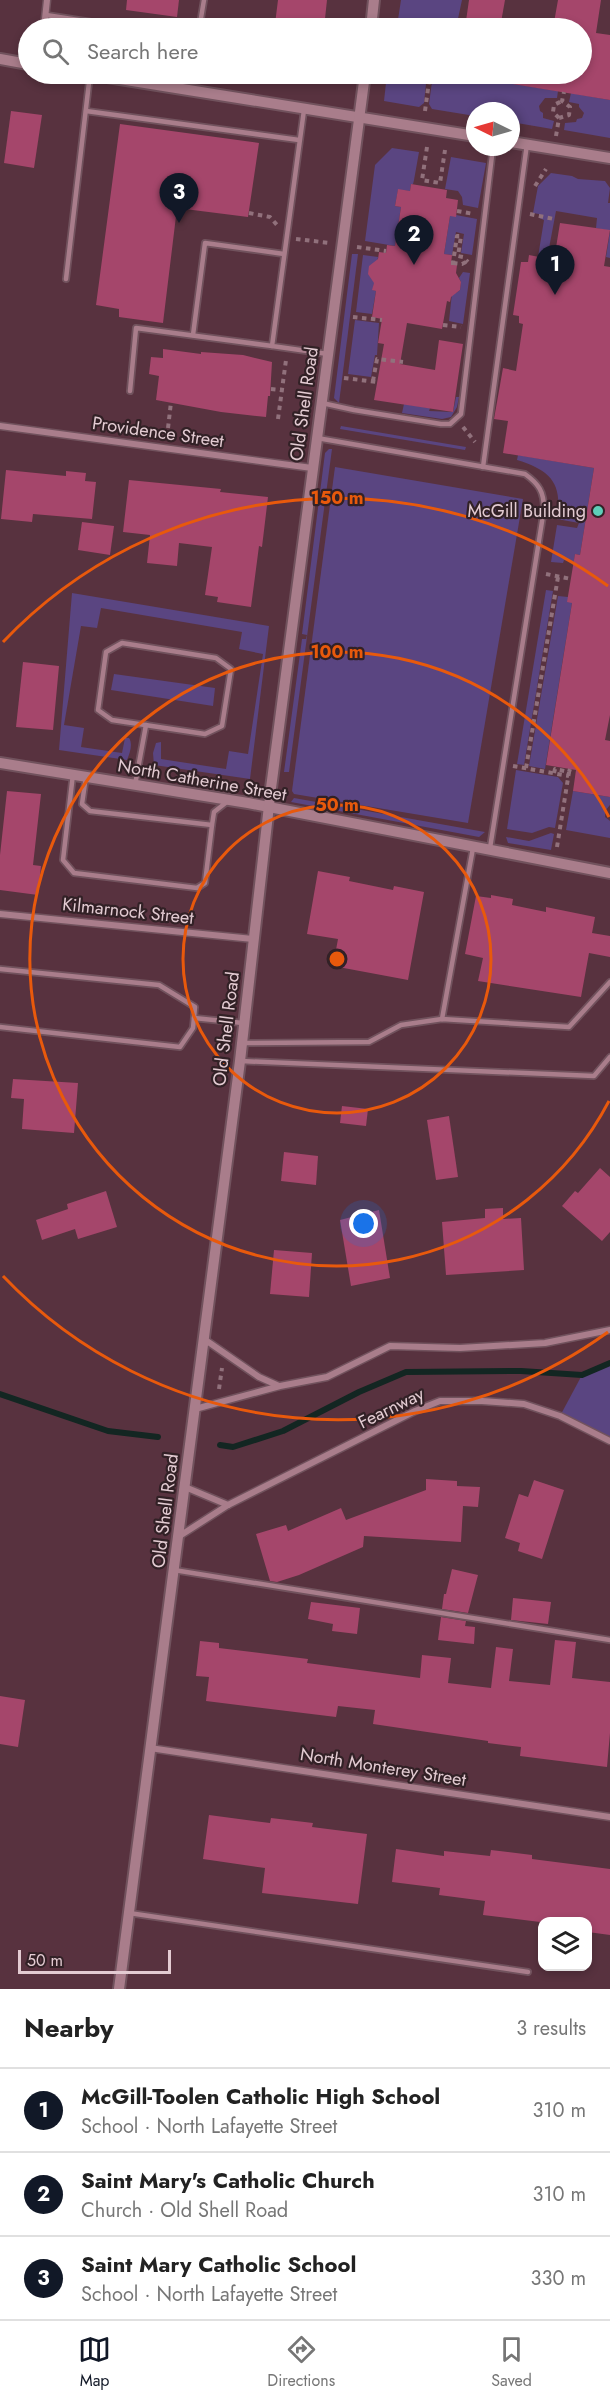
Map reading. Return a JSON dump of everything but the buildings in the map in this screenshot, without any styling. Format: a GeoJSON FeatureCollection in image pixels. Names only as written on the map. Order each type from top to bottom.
{"type":"FeatureCollection","features":[{"type":"Feature","properties":{"kind":"street"},"geometry":{"type":"LineString","coordinates":[[45,18],[47,0]]}},
{"type":"Feature","properties":{"kind":"street"},"geometry":{"type":"LineString","coordinates":[[371,18],[374,0]]}},
{"type":"Feature","properties":{"kind":"street"},"geometry":{"type":"LineString","coordinates":[[0,59],[18,62]]}},
{"type":"Feature","properties":{"kind":"street"},"geometry":{"type":"LineString","coordinates":[[153,84],[466,135]]}},
{"type":"Feature","properties":{"kind":"street","name":"Old Shell Road"},"geometry":{"type":"LineString","coordinates":[[119,1989],[240,1061],[312,468],[364,84]]}},
{"type":"Feature","properties":{"kind":"street"},"geometry":{"type":"LineString","coordinates":[[520,143],[610,158]]}},
{"type":"Feature","properties":{"kind":"street","name":"Providence Street"},"geometry":{"type":"LineString","coordinates":[[0,426],[312,468]]}},
{"type":"Feature","properties":{"kind":"street","name":"North Catherine Street"},"geometry":{"type":"LineString","coordinates":[[0,762],[229,800],[610,873]]}},
{"type":"Feature","properties":{"kind":"street","name":"Kilmarnock Street"},"geometry":{"type":"LineString","coordinates":[[0,914],[253,939]]}},
{"type":"Feature","properties":{"kind":"street"},"geometry":{"type":"LineString","coordinates":[[195,1409],[280,1386],[327,1377],[390,1347],[460,1348],[545,1343],[610,1330]]}},
{"type":"Feature","properties":{"kind":"street"},"geometry":{"type":"LineString","coordinates":[[204,1339],[259,1377],[280,1386]]}},
{"type":"Feature","properties":{"kind":"street","name":"Fearnway"},"geometry":{"type":"LineString","coordinates":[[178,1537],[228,1505],[415,1410],[440,1401],[524,1404],[560,1416],[610,1441]]}},
{"type":"Feature","properties":{"kind":"street"},"geometry":{"type":"LineString","coordinates":[[185,1487],[228,1505]]}},
{"type":"Feature","properties":{"kind":"street","name":"North Monterey Street"},"geometry":{"type":"LineString","coordinates":[[150,1748],[610,1817]]}},
{"type":"Feature","properties":{"kind":"lane"},"geometry":{"type":"LineString","coordinates":[[201,18],[204,0]]}},
{"type":"Feature","properties":{"kind":"lane"},"geometry":{"type":"LineString","coordinates":[[45,15],[65,18]]}},
{"type":"Feature","properties":{"kind":"lane"},"geometry":{"type":"LineString","coordinates":[[66,279],[89,84]]}},
{"type":"Feature","properties":{"kind":"lane"},"geometry":{"type":"LineString","coordinates":[[272,346],[304,108]]}},
{"type":"Feature","properties":{"kind":"lane"},"geometry":{"type":"LineString","coordinates":[[86,111],[299,140]]}},
{"type":"Feature","properties":{"kind":"lane"},"geometry":{"type":"LineString","coordinates":[[483,467],[527,144]]}},
{"type":"Feature","properties":{"kind":"lane"},"geometry":{"type":"LineString","coordinates":[[322,403],[441,424],[450,424],[457,420],[461,414],[492,156]]}},
{"type":"Feature","properties":{"kind":"lane"},"geometry":{"type":"LineString","coordinates":[[193,335],[205,243],[284,254]]}},
{"type":"Feature","properties":{"kind":"lane"},"geometry":{"type":"LineString","coordinates":[[130,392],[136,328],[328,354]]}},
{"type":"Feature","properties":{"kind":"lane"},"geometry":{"type":"LineString","coordinates":[[317,438],[525,474],[536,482],[544,495],[544,509],[490,851]]}},
{"type":"Feature","properties":{"kind":"lane"},"geometry":{"type":"LineString","coordinates":[[122,643],[216,658],[231,669],[222,726],[205,734],[146,725],[112,720],[98,710],[106,652],[122,643]]}},
{"type":"Feature","properties":{"kind":"lane"},"geometry":{"type":"LineString","coordinates":[[135,784],[146,725]]}},
{"type":"Feature","properties":{"kind":"lane"},"geometry":{"type":"LineString","coordinates":[[73,774],[63,860],[74,873],[197,888],[205,883],[214,812],[229,800]]}},
{"type":"Feature","properties":{"kind":"lane"},"geometry":{"type":"LineString","coordinates":[[86,776],[82,804],[90,810],[212,825]]}},
{"type":"Feature","properties":{"kind":"lane"},"geometry":{"type":"LineString","coordinates":[[442,1019],[473,848]]}},
{"type":"Feature","properties":{"kind":"lane"},"geometry":{"type":"LineString","coordinates":[[0,969],[159,985],[195,1007],[193,1028],[180,1047],[0,1026]]}},
{"type":"Feature","properties":{"kind":"lane"},"geometry":{"type":"LineString","coordinates":[[242,1043],[369,1042],[401,1025],[442,1019],[569,1027],[610,982]]}},
{"type":"Feature","properties":{"kind":"lane"},"geometry":{"type":"LineString","coordinates":[[194,1018],[243,1023]]}},
{"type":"Feature","properties":{"kind":"lane"},"geometry":{"type":"LineString","coordinates":[[240,1061],[594,1076],[610,1057]]}},
{"type":"Feature","properties":{"kind":"lane"},"geometry":{"type":"LineString","coordinates":[[174,1570],[610,1640]]}},
{"type":"Feature","properties":{"kind":"lane"},"geometry":{"type":"LineString","coordinates":[[129,1913],[528,1972]]}},
{"type":"Feature","properties":{"kind":"path"},"geometry":{"type":"LineString","coordinates":[[425,111],[429,84]]}},
{"type":"Feature","properties":{"kind":"path"},"geometry":{"type":"LineString","coordinates":[[562,101],[564,92]]}},
{"type":"Feature","properties":{"kind":"path"},"geometry":{"type":"LineString","coordinates":[[559,118],[569,115],[570,107],[562,101]]}},
{"type":"Feature","properties":{"kind":"path"},"geometry":{"type":"LineString","coordinates":[[559,118],[553,112],[554,105],[562,101]]}},
{"type":"Feature","properties":{"kind":"path"},"geometry":{"type":"LineString","coordinates":[[554,149],[559,118]]}},
{"type":"Feature","properties":{"kind":"path"},"geometry":{"type":"LineString","coordinates":[[427,147],[422,180],[430,184],[440,183],[445,150]]}},
{"type":"Feature","properties":{"kind":"path"},"geometry":{"type":"LineString","coordinates":[[534,195],[536,184],[546,169]]}},
{"type":"Feature","properties":{"kind":"path"},"geometry":{"type":"LineString","coordinates":[[532,205],[530,215],[554,219]]}},
{"type":"Feature","properties":{"kind":"path"},"geometry":{"type":"LineString","coordinates":[[457,211],[463,212]]}},
{"type":"Feature","properties":{"kind":"path"},"geometry":{"type":"LineString","coordinates":[[458,256],[461,237],[457,236],[452,263],[462,264],[466,261]]}},
{"type":"Feature","properties":{"kind":"path"},"geometry":{"type":"LineString","coordinates":[[353,246],[386,251]]}},
{"type":"Feature","properties":{"kind":"path"},"geometry":{"type":"LineString","coordinates":[[353,317],[382,320]]}},
{"type":"Feature","properties":{"kind":"path"},"geometry":{"type":"LineString","coordinates":[[443,324],[451,326]]}},
{"type":"Feature","properties":{"kind":"path"},"geometry":{"type":"LineString","coordinates":[[278,419],[287,348]]}},
{"type":"Feature","properties":{"kind":"path"},"geometry":{"type":"LineString","coordinates":[[344,378],[375,382],[377,359],[403,362]]}},
{"type":"Feature","properties":{"kind":"path"},"geometry":{"type":"LineString","coordinates":[[271,389],[282,390]]}},
{"type":"Feature","properties":{"kind":"path"},"geometry":{"type":"LineString","coordinates":[[166,448],[171,402]]}},
{"type":"Feature","properties":{"kind":"path"},"geometry":{"type":"LineString","coordinates":[[457,420],[484,453]]}},
{"type":"Feature","properties":{"kind":"path"},"geometry":{"type":"LineString","coordinates":[[526,768],[559,577],[571,579]]}},
{"type":"Feature","properties":{"kind":"path"},"geometry":{"type":"LineString","coordinates":[[504,764],[554,773],[570,772],[555,863]]}},
{"type":"Feature","properties":{"kind":"path"},"geometry":{"type":"LineString","coordinates":[[219,1393],[222,1368]]}},
{"type":"Feature","properties":{"kind":"shaded area"},"geometry":{"type":"Polygon","coordinates":[[[401,0],[462,0],[458,18],[398,18],[401,0]]]}},
{"type":"Feature","properties":{"kind":"shaded area"},"geometry":{"type":"Polygon","coordinates":[[[386,84],[426,84],[424,103],[419,107],[384,101],[386,84]]]}},
{"type":"Feature","properties":{"kind":"shaded area"},"geometry":{"type":"Polygon","coordinates":[[[432,84],[514,84],[558,91],[557,98],[545,98],[539,106],[543,118],[554,121],[552,129],[520,124],[520,102],[466,102],[466,115],[432,109],[429,104],[432,84]]]}},
{"type":"Feature","properties":{"kind":"shaded area"},"geometry":{"type":"Polygon","coordinates":[[[571,93],[610,100],[610,138],[564,130],[565,123],[576,122],[577,119],[582,118],[584,113],[579,104],[569,102],[571,93]]]}},
{"type":"Feature","properties":{"kind":"shaded area"},"geometry":{"type":"Polygon","coordinates":[[[392,148],[419,152],[410,191],[398,190],[395,206],[401,207],[395,246],[365,241],[375,165],[392,148]]]}},
{"type":"Feature","properties":{"kind":"shaded area"},"geometry":{"type":"Polygon","coordinates":[[[451,157],[486,163],[478,208],[463,205],[458,191],[445,189],[451,157]]]}},
{"type":"Feature","properties":{"kind":"shaded area"},"geometry":{"type":"Polygon","coordinates":[[[551,173],[578,179],[605,181],[610,188],[608,203],[610,203],[610,231],[596,228],[597,218],[556,211],[547,259],[538,257],[544,220],[539,218],[539,214],[533,213],[538,186],[551,173]]]}},
{"type":"Feature","properties":{"kind":"shaded area"},"geometry":{"type":"Polygon","coordinates":[[[450,216],[477,219],[472,255],[461,253],[464,234],[456,232],[452,255],[444,254],[450,216]]]}},
{"type":"Feature","properties":{"kind":"shaded area"},"geometry":{"type":"Polygon","coordinates":[[[610,231],[610,258],[606,257],[610,231]]]}},
{"type":"Feature","properties":{"kind":"shaded area"},"geometry":{"type":"Polygon","coordinates":[[[352,254],[358,254],[339,403],[334,398],[352,254]]]}},
{"type":"Feature","properties":{"kind":"shaded area"},"geometry":{"type":"Polygon","coordinates":[[[363,255],[378,257],[372,314],[356,312],[363,255]]]}},
{"type":"Feature","properties":{"kind":"shaded area"},"geometry":{"type":"Polygon","coordinates":[[[463,272],[470,273],[463,324],[449,321],[452,293],[460,290],[459,278],[463,272]]]}},
{"type":"Feature","properties":{"kind":"shaded area"},"geometry":{"type":"Polygon","coordinates":[[[355,320],[379,323],[377,355],[375,355],[371,377],[348,374],[355,320]]]}},
{"type":"Feature","properties":{"kind":"shaded area"},"geometry":{"type":"Polygon","coordinates":[[[456,397],[459,397],[457,407],[451,417],[442,419],[402,413],[404,404],[430,408],[429,411],[453,412],[456,397]]]}},
{"type":"Feature","properties":{"kind":"shaded area"},"geometry":{"type":"Polygon","coordinates":[[[341,426],[466,447],[465,450],[340,429],[341,426]]]}},
{"type":"Feature","properties":{"kind":"shaded area"},"geometry":{"type":"Polygon","coordinates":[[[332,449],[289,772],[284,772],[302,639],[306,639],[307,635],[302,634],[325,453],[332,449]]]}},
{"type":"Feature","properties":{"kind":"shaded area"},"geometry":{"type":"Polygon","coordinates":[[[518,455],[594,468],[580,555],[575,554],[574,562],[564,560],[563,563],[551,562],[557,525],[577,528],[579,523],[557,519],[558,496],[552,480],[538,468],[517,460],[518,455]]]}},
{"type":"Feature","properties":{"kind":"shaded area"},"geometry":{"type":"Polygon","coordinates":[[[335,467],[523,499],[468,823],[294,794],[292,791],[335,467]]]}},
{"type":"Feature","properties":{"kind":"shaded area"},"geometry":{"type":"Polygon","coordinates":[[[546,590],[553,591],[524,765],[517,764],[546,590]]]}},
{"type":"Feature","properties":{"kind":"shaded area"},"geometry":{"type":"Polygon","coordinates":[[[72,593],[269,626],[250,779],[154,765],[153,753],[156,743],[161,742],[161,759],[226,769],[229,751],[248,754],[263,654],[239,649],[242,632],[101,608],[97,628],[81,626],[64,725],[84,728],[81,747],[122,753],[125,738],[129,738],[130,752],[127,760],[59,750],[72,593]]]}},
{"type":"Feature","properties":{"kind":"shaded area"},"geometry":{"type":"Polygon","coordinates":[[[558,596],[568,597],[572,603],[545,769],[529,766],[558,596]]]}},
{"type":"Feature","properties":{"kind":"shaded area"},"geometry":{"type":"Polygon","coordinates":[[[114,674],[215,688],[213,706],[111,690],[114,674]]]}},
{"type":"Feature","properties":{"kind":"shaded area"},"geometry":{"type":"Polygon","coordinates":[[[516,770],[558,777],[563,783],[555,828],[549,827],[532,833],[507,829],[516,770]]]}},
{"type":"Feature","properties":{"kind":"shaded area"},"geometry":{"type":"Polygon","coordinates":[[[573,791],[610,797],[610,805],[605,811],[605,817],[610,821],[610,838],[566,830],[573,791]]]}},
{"type":"Feature","properties":{"kind":"shaded area"},"geometry":{"type":"Polygon","coordinates":[[[294,798],[485,832],[479,837],[291,802],[294,798]]]}},
{"type":"Feature","properties":{"kind":"shaded area"},"geometry":{"type":"Polygon","coordinates":[[[554,834],[551,850],[508,843],[506,837],[529,841],[554,834]]]}},
{"type":"Feature","properties":{"kind":"shaded area"},"geometry":{"type":"Polygon","coordinates":[[[610,1363],[610,1441],[560,1416],[582,1375],[610,1363]]]}},
{"type":"Feature","properties":{"kind":"waterway"},"geometry":{"type":"LineString","coordinates":[[220,1445],[233,1447],[283,1431],[359,1392],[406,1372],[521,1371],[582,1375],[610,1363]]}},
{"type":"Feature","properties":{"kind":"waterway"},"geometry":{"type":"LineString","coordinates":[[0,1394],[108,1431],[158,1437]]}},
{"type":"Feature","properties":{"kind":"place","name":"Saint Mary Catholic School"},"geometry":{"type":"Point","coordinates":[179,223]}},
{"type":"Feature","properties":{"kind":"place","name":"Saint Mary's Catholic Church"},"geometry":{"type":"Point","coordinates":[414,265]}},
{"type":"Feature","properties":{"kind":"place","name":"McGill-Toolen Catholic High School"},"geometry":{"type":"Point","coordinates":[555,295]}},
{"type":"Feature","properties":{"kind":"place","name":"McGill Building"},"geometry":{"type":"Point","coordinates":[598,511]}}]}
